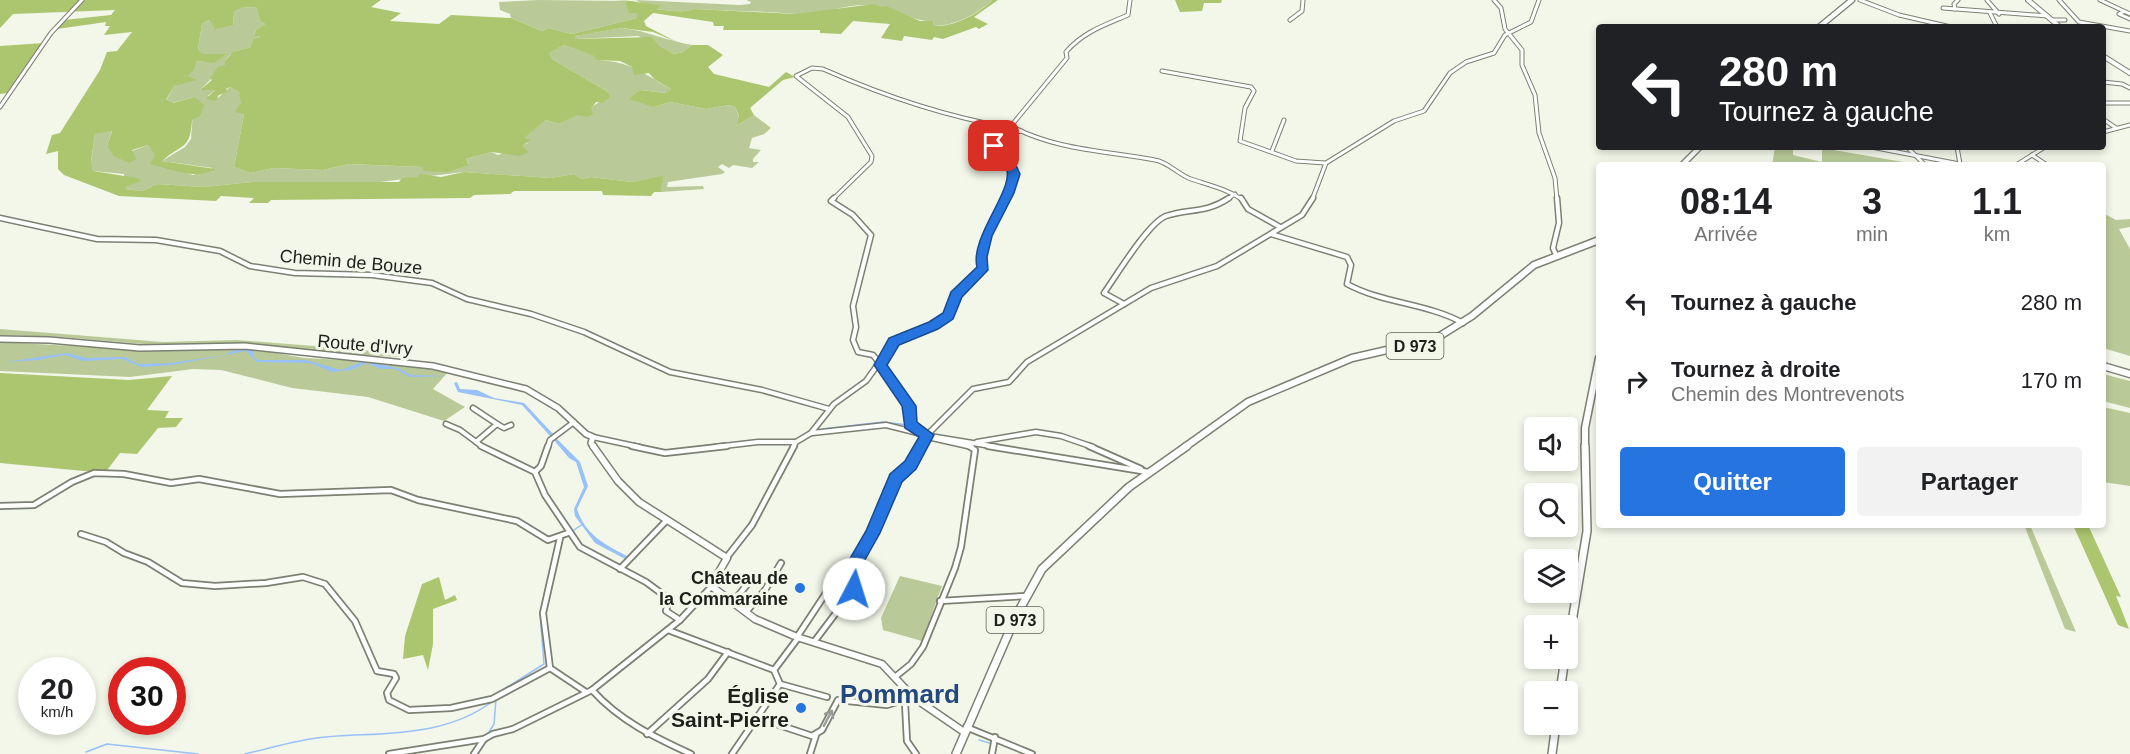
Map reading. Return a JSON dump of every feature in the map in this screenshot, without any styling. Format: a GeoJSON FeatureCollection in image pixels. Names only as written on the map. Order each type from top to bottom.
{"type":"FeatureCollection","features":[{"type":"Feature","properties":{"kind":"main road"},"geometry":{"type":"LineString","coordinates":[[1823,24],[1852,0]]}},
{"type":"Feature","properties":{"kind":"main road"},"geometry":{"type":"LineString","coordinates":[[2028,0],[2057,24]]}},
{"type":"Feature","properties":{"kind":"main road"},"geometry":{"type":"LineString","coordinates":[[2106,58],[2130,73]]}},
{"type":"Feature","properties":{"kind":"main road"},"geometry":{"type":"LineString","coordinates":[[1685,162],[1697,150]]}},
{"type":"Feature","properties":{"kind":"main road","name":"D 973"},"geometry":{"type":"LineString","coordinates":[[956,753],[966,726],[1026,596],[1047,563],[1121,493],[1248,402],[1352,358],[1426,343],[1463,323],[1530,268],[1556,255],[1596,242]]}},
{"type":"Feature","properties":{"kind":"main road","name":"Route d'Ivry"},"geometry":{"type":"LineString","coordinates":[[0,339],[49,340],[140,348],[245,346],[310,355],[379,359],[433,366],[526,389],[550,403],[586,434],[593,437],[591,443],[618,481],[639,502],[667,520]]}},
{"type":"Feature","properties":{"kind":"main road"},"geometry":{"type":"LineString","coordinates":[[2106,367],[2130,374]]}},
{"type":"Feature","properties":{"kind":"main road"},"geometry":{"type":"LineString","coordinates":[[1573,615],[1587,531],[1585,428],[1596,373]]}},
{"type":"Feature","properties":{"kind":"main road"},"geometry":{"type":"LineString","coordinates":[[667,520],[727,558],[711,586],[732,603],[797,639],[814,642],[877,662],[895,677],[913,698],[966,726]]}},
{"type":"Feature","properties":{"kind":"main road"},"geometry":{"type":"LineString","coordinates":[[1552,754],[1555,735]]}},
{"type":"Feature","properties":{"kind":"street"},"geometry":{"type":"LineString","coordinates":[[0,107],[51,33],[82,0]]}},
{"type":"Feature","properties":{"kind":"street"},"geometry":{"type":"LineString","coordinates":[[1012,128],[1067,58],[1066,52],[1075,39],[1097,27],[1128,15],[1130,0]]}},
{"type":"Feature","properties":{"kind":"street"},"geometry":{"type":"LineString","coordinates":[[1290,20],[1302,11],[1303,0]]}},
{"type":"Feature","properties":{"kind":"street"},"geometry":{"type":"LineString","coordinates":[[1494,0],[1501,8],[1505,29],[1521,50],[1522,64],[1535,95],[1539,133],[1555,178],[1558,223],[1553,248],[1556,255]]}},
{"type":"Feature","properties":{"kind":"street"},"geometry":{"type":"LineString","coordinates":[[1162,71],[1253,89],[1245,108],[1239,139],[1246,144],[1296,161],[1326,163],[1394,121],[1427,108],[1450,73],[1466,62],[1494,53],[1509,33],[1532,22],[1539,0]]}},
{"type":"Feature","properties":{"kind":"street"},"geometry":{"type":"LineString","coordinates":[[1860,0],[1870,6],[1899,13],[1899,15],[1938,24]]}},
{"type":"Feature","properties":{"kind":"street"},"geometry":{"type":"LineString","coordinates":[[1955,9],[1954,4],[1958,0]]}},
{"type":"Feature","properties":{"kind":"street"},"geometry":{"type":"LineString","coordinates":[[1987,0],[2000,14]]}},
{"type":"Feature","properties":{"kind":"street"},"geometry":{"type":"LineString","coordinates":[[2059,0],[2079,22],[2090,24]]}},
{"type":"Feature","properties":{"kind":"street"},"geometry":{"type":"LineString","coordinates":[[2100,0],[2130,14]]}},
{"type":"Feature","properties":{"kind":"street"},"geometry":{"type":"LineString","coordinates":[[1943,8],[2065,20]]}},
{"type":"Feature","properties":{"kind":"street"},"geometry":{"type":"LineString","coordinates":[[2124,11],[2119,14],[2130,19]]}},
{"type":"Feature","properties":{"kind":"street"},"geometry":{"type":"LineString","coordinates":[[1990,13],[1996,24]]}},
{"type":"Feature","properties":{"kind":"street"},"geometry":{"type":"LineString","coordinates":[[2106,27],[2130,31]]}},
{"type":"Feature","properties":{"kind":"street"},"geometry":{"type":"LineString","coordinates":[[895,677],[911,664],[923,647],[955,568],[961,547],[975,450],[971,446],[937,440],[910,424],[909,406],[873,355],[858,352],[853,340],[856,327],[853,300],[871,236],[854,215],[831,201],[867,167],[872,156],[848,117],[796,76],[812,68],[823,69],[892,99],[924,110],[1012,128],[1094,152],[1158,160],[1188,178],[1235,194],[1243,200],[1248,209],[1281,228]]}},
{"type":"Feature","properties":{"kind":"street"},"geometry":{"type":"LineString","coordinates":[[2106,82],[2122,84],[2130,88]]}},
{"type":"Feature","properties":{"kind":"street"},"geometry":{"type":"LineString","coordinates":[[2106,103],[2130,103]]}},
{"type":"Feature","properties":{"kind":"street"},"geometry":{"type":"LineString","coordinates":[[1272,151],[1284,120]]}},
{"type":"Feature","properties":{"kind":"street"},"geometry":{"type":"LineString","coordinates":[[2106,121],[2116,129]]}},
{"type":"Feature","properties":{"kind":"street"},"geometry":{"type":"LineString","coordinates":[[2106,131],[2130,125]]}},
{"type":"Feature","properties":{"kind":"street"},"geometry":{"type":"LineString","coordinates":[[593,437],[665,453],[758,442],[796,442],[811,433],[829,409],[858,388],[880,365],[894,342],[933,326],[948,316],[956,295],[984,268],[981,257],[986,236],[1008,193],[1014,174],[1006,159],[993,148],[1005,135],[1021,131]]}},
{"type":"Feature","properties":{"kind":"street"},"geometry":{"type":"LineString","coordinates":[[1889,150],[1953,162]]}},
{"type":"Feature","properties":{"kind":"street"},"geometry":{"type":"LineString","coordinates":[[1909,150],[1922,162]]}},
{"type":"Feature","properties":{"kind":"street"},"geometry":{"type":"LineString","coordinates":[[2021,162],[2040,150]]}},
{"type":"Feature","properties":{"kind":"street"},"geometry":{"type":"LineString","coordinates":[[2032,155],[2042,162]]}},
{"type":"Feature","properties":{"kind":"street"},"geometry":{"type":"LineString","coordinates":[[774,670],[826,593],[849,574],[872,533],[896,478],[910,465],[927,435],[975,388],[1009,382],[1025,363],[1162,282],[1217,266],[1230,256],[1302,215],[1310,205],[1326,163]]}},
{"type":"Feature","properties":{"kind":"street"},"geometry":{"type":"LineString","coordinates":[[1125,304],[1104,293],[1146,233],[1166,215],[1197,212],[1220,204],[1235,194]]}},
{"type":"Feature","properties":{"kind":"street","name":"Chemin de Bouze"},"geometry":{"type":"LineString","coordinates":[[0,218],[97,239],[156,240],[220,251],[250,266],[295,273],[372,275],[432,283],[467,299],[531,314],[557,325],[584,332],[670,372],[762,390],[829,409]]}},
{"type":"Feature","properties":{"kind":"street"},"geometry":{"type":"LineString","coordinates":[[1270,234],[1347,257],[1351,265],[1347,284],[1371,297],[1450,315],[1463,323]]}},
{"type":"Feature","properties":{"kind":"street"},"geometry":{"type":"LineString","coordinates":[[473,408],[504,428],[511,425]]}},
{"type":"Feature","properties":{"kind":"street"},"geometry":{"type":"LineString","coordinates":[[535,472],[541,466],[551,437],[574,422]]}},
{"type":"Feature","properties":{"kind":"street"},"geometry":{"type":"LineString","coordinates":[[446,424],[535,472],[545,495],[568,533],[580,547],[646,582],[669,599],[666,611],[680,620]]}},
{"type":"Feature","properties":{"kind":"street"},"geometry":{"type":"LineString","coordinates":[[476,442],[497,424]]}},
{"type":"Feature","properties":{"kind":"street"},"geometry":{"type":"LineString","coordinates":[[811,433],[886,425],[970,443],[1148,472]]}},
{"type":"Feature","properties":{"kind":"street"},"geometry":{"type":"LineString","coordinates":[[970,443],[991,442],[1035,432],[1056,434],[1148,472]]}},
{"type":"Feature","properties":{"kind":"street"},"geometry":{"type":"LineString","coordinates":[[727,558],[752,525],[796,442]]}},
{"type":"Feature","properties":{"kind":"street"},"geometry":{"type":"LineString","coordinates":[[0,506],[34,505],[88,474],[108,472],[171,483],[199,479],[280,494],[391,490],[418,500],[517,521],[542,534],[548,540],[560,538],[568,533]]}},
{"type":"Feature","properties":{"kind":"street"},"geometry":{"type":"LineString","coordinates":[[620,568],[667,520]]}},
{"type":"Feature","properties":{"kind":"street"},"geometry":{"type":"LineString","coordinates":[[81,534],[106,542],[124,553],[148,562],[182,583],[215,586],[267,583],[303,577],[325,584],[356,621],[370,661],[377,670],[394,674],[396,678],[387,693],[389,700],[409,710],[451,708],[492,699],[550,668]]}},
{"type":"Feature","properties":{"kind":"street"},"geometry":{"type":"LineString","coordinates":[[550,668],[543,613],[560,538]]}},
{"type":"Feature","properties":{"kind":"street"},"geometry":{"type":"LineString","coordinates":[[746,612],[765,590],[781,563]]}},
{"type":"Feature","properties":{"kind":"street"},"geometry":{"type":"LineString","coordinates":[[814,642],[854,589],[849,574]]}},
{"type":"Feature","properties":{"kind":"street"},"geometry":{"type":"LineString","coordinates":[[732,603],[754,576]]}},
{"type":"Feature","properties":{"kind":"street"},"geometry":{"type":"LineString","coordinates":[[389,754],[484,739],[513,729],[589,691],[680,620],[711,586]]}},
{"type":"Feature","properties":{"kind":"street"},"geometry":{"type":"LineString","coordinates":[[940,601],[963,602],[999,595],[1026,596]]}},
{"type":"Feature","properties":{"kind":"street"},"geometry":{"type":"LineString","coordinates":[[668,630],[687,640],[728,652],[774,670],[780,684]]}},
{"type":"Feature","properties":{"kind":"street"},"geometry":{"type":"LineString","coordinates":[[647,734],[708,679],[728,652]]}},
{"type":"Feature","properties":{"kind":"street"},"geometry":{"type":"LineString","coordinates":[[550,668],[589,691],[605,706],[647,734],[691,754]]}},
{"type":"Feature","properties":{"kind":"street"},"geometry":{"type":"LineString","coordinates":[[780,684],[827,697]]}},
{"type":"Feature","properties":{"kind":"street"},"geometry":{"type":"LineString","coordinates":[[732,754],[780,684]]}},
{"type":"Feature","properties":{"kind":"street"},"geometry":{"type":"LineString","coordinates":[[758,718],[809,736],[816,735],[822,730],[838,700],[860,705],[905,703],[913,698]]}},
{"type":"Feature","properties":{"kind":"street"},"geometry":{"type":"LineString","coordinates":[[905,703],[907,741],[914,753]]}},
{"type":"Feature","properties":{"kind":"street"},"geometry":{"type":"LineString","coordinates":[[966,726],[993,742],[1032,754]]}},
{"type":"Feature","properties":{"kind":"street"},"geometry":{"type":"LineString","coordinates":[[810,754],[816,742],[816,735]]}},
{"type":"Feature","properties":{"kind":"street"},"geometry":{"type":"LineString","coordinates":[[474,754],[484,739]]}},
{"type":"Feature","properties":{"kind":"street"},"geometry":{"type":"LineString","coordinates":[[992,754],[993,742]]}},
{"type":"Feature","properties":{"kind":"green space"},"geometry":{"type":"Polygon","coordinates":[[[0,0],[381,0],[371,7],[401,13],[390,21],[439,24],[451,15],[511,18],[542,31],[548,28],[572,34],[637,18],[637,13],[629,13],[625,1],[616,0],[628,1],[661,5],[657,9],[671,11],[694,9],[795,14],[874,4],[881,7],[886,6],[920,21],[933,21],[934,26],[942,26],[958,22],[973,15],[992,0],[998,0],[974,17],[988,24],[979,29],[976,27],[943,39],[934,37],[932,40],[904,36],[902,41],[881,38],[890,24],[853,21],[841,34],[820,33],[820,30],[723,30],[724,26],[714,26],[713,22],[653,13],[644,21],[646,26],[677,42],[653,32],[622,28],[575,36],[576,39],[652,37],[659,46],[674,54],[683,52],[692,45],[708,45],[723,55],[708,67],[714,74],[769,87],[786,72],[795,77],[783,80],[750,108],[754,115],[736,126],[739,116],[735,107],[729,105],[706,109],[670,102],[654,107],[629,99],[640,90],[666,93],[671,89],[654,79],[649,73],[634,75],[632,67],[620,61],[596,60],[594,56],[564,45],[549,53],[552,59],[611,96],[602,103],[596,102],[591,108],[593,114],[587,117],[577,115],[559,124],[546,120],[524,138],[531,140],[522,146],[529,152],[520,156],[491,152],[466,159],[469,165],[448,172],[424,171],[422,167],[349,164],[323,170],[273,168],[250,173],[234,167],[244,114],[235,112],[241,103],[239,92],[230,87],[226,89],[228,92],[219,95],[215,101],[206,99],[215,90],[200,90],[212,80],[210,78],[218,67],[225,65],[225,61],[233,52],[251,47],[253,39],[261,37],[254,36],[256,30],[265,24],[260,21],[256,7],[241,8],[234,12],[233,25],[215,29],[209,20],[202,24],[198,49],[202,54],[227,54],[214,63],[196,61],[194,70],[187,76],[197,80],[174,86],[166,100],[173,103],[194,97],[204,105],[200,116],[192,120],[187,142],[162,161],[215,169],[191,174],[150,164],[155,155],[148,145],[132,150],[136,159],[129,163],[114,156],[107,146],[112,131],[95,134],[91,161],[93,171],[137,178],[141,181],[125,189],[142,191],[157,184],[204,187],[252,182],[399,182],[402,178],[418,177],[420,174],[441,177],[464,172],[551,178],[574,174],[581,179],[591,177],[632,182],[663,176],[661,192],[654,192],[651,196],[603,195],[602,191],[514,191],[510,194],[474,195],[470,198],[271,200],[268,203],[249,203],[254,198],[221,196],[216,201],[119,196],[64,175],[58,169],[58,151],[46,154],[52,135],[60,133],[100,70],[107,52],[117,51],[132,32],[104,35],[110,26],[105,26],[106,22],[57,29],[64,20],[111,15],[115,10],[13,14],[0,28],[0,0]]]}},
{"type":"Feature","properties":{"kind":"green space"},"geometry":{"type":"Polygon","coordinates":[[[636,0],[740,5],[750,4],[751,2],[746,0],[992,0],[965,18],[950,24],[934,26],[933,21],[918,19],[872,5],[803,14],[694,9],[671,11],[657,9],[660,5],[642,4],[636,0]]]}},
{"type":"Feature","properties":{"kind":"green space"},"geometry":{"type":"Polygon","coordinates":[[[1175,0],[1222,0],[1221,3],[1204,3],[1202,11],[1180,12],[1175,0]]]}},
{"type":"Feature","properties":{"kind":"green space"},"geometry":{"type":"Polygon","coordinates":[[[625,1],[629,9],[637,13],[637,18],[572,34],[548,28],[542,31],[511,18],[510,14],[500,10],[499,2],[625,1]]]}},
{"type":"Feature","properties":{"kind":"green space"},"geometry":{"type":"Polygon","coordinates":[[[256,7],[260,21],[265,24],[256,30],[254,35],[261,38],[253,39],[252,47],[231,54],[225,65],[200,90],[215,90],[208,96],[218,98],[230,87],[239,92],[242,101],[239,112],[244,114],[234,167],[250,173],[273,168],[323,170],[349,164],[422,167],[469,164],[466,159],[491,152],[498,155],[528,143],[523,138],[546,120],[559,124],[611,96],[552,59],[548,53],[564,45],[595,56],[596,60],[627,65],[671,89],[667,93],[640,90],[654,107],[670,102],[706,109],[729,105],[735,107],[739,117],[736,126],[754,115],[771,128],[764,134],[752,138],[749,148],[761,150],[753,159],[753,162],[759,162],[752,168],[733,165],[729,168],[722,164],[718,167],[725,172],[722,174],[668,182],[667,187],[703,186],[704,189],[661,192],[662,177],[632,182],[591,177],[581,179],[574,174],[551,178],[464,172],[371,183],[252,182],[204,187],[157,184],[142,191],[125,189],[124,174],[93,171],[91,162],[95,134],[112,130],[107,146],[132,151],[148,145],[156,155],[151,163],[193,175],[213,168],[162,161],[185,147],[191,139],[194,97],[172,103],[166,101],[174,86],[190,79],[186,76],[196,61],[205,62],[226,55],[202,55],[198,49],[202,24],[209,20],[233,25],[234,12],[241,8],[256,7]]]}},
{"type":"Feature","properties":{"kind":"green space"},"geometry":{"type":"Polygon","coordinates":[[[622,28],[692,45],[683,52],[674,54],[638,36],[576,39],[574,36],[622,28]]]}},
{"type":"Feature","properties":{"kind":"green space"},"geometry":{"type":"Polygon","coordinates":[[[44,43],[8,93],[0,94],[0,46],[44,43]]]}},
{"type":"Feature","properties":{"kind":"green space"},"geometry":{"type":"Polygon","coordinates":[[[1774,150],[1793,150],[1793,155],[1822,162],[1772,162],[1774,150]]]}},
{"type":"Feature","properties":{"kind":"green space"},"geometry":{"type":"Polygon","coordinates":[[[1822,150],[1904,162],[1822,162],[1822,150]]]}},
{"type":"Feature","properties":{"kind":"green space"},"geometry":{"type":"Polygon","coordinates":[[[2106,215],[2116,220],[2130,219],[2130,227],[2119,229],[2130,249],[2130,356],[2106,349],[2106,215]]]}},
{"type":"Feature","properties":{"kind":"green space"},"geometry":{"type":"Polygon","coordinates":[[[0,329],[163,342],[237,340],[365,350],[402,357],[324,353],[247,343],[155,345],[62,337],[0,335],[0,329]]]}},
{"type":"Feature","properties":{"kind":"green space"},"geometry":{"type":"Polygon","coordinates":[[[0,342],[163,351],[252,349],[304,358],[383,362],[448,372],[433,389],[465,407],[444,421],[368,397],[292,388],[221,370],[193,369],[130,377],[0,371],[0,342]]]}},
{"type":"Feature","properties":{"kind":"green space"},"geometry":{"type":"Polygon","coordinates":[[[0,373],[129,380],[172,376],[147,410],[169,411],[165,418],[183,418],[176,427],[158,428],[137,454],[120,453],[105,473],[0,463],[0,373]]]}},
{"type":"Feature","properties":{"kind":"green space"},"geometry":{"type":"Polygon","coordinates":[[[2106,375],[2130,381],[2130,408],[2106,402],[2106,375]]]}},
{"type":"Feature","properties":{"kind":"green space"},"geometry":{"type":"Polygon","coordinates":[[[2106,408],[2130,413],[2130,486],[2106,482],[2106,408]]]}},
{"type":"Feature","properties":{"kind":"green space"},"geometry":{"type":"Polygon","coordinates":[[[2025,528],[2031,528],[2076,632],[2065,629],[2025,528]]]}},
{"type":"Feature","properties":{"kind":"green space"},"geometry":{"type":"Polygon","coordinates":[[[2074,528],[2089,528],[2121,597],[2116,596],[2129,629],[2118,625],[2074,528]]]}},
{"type":"Feature","properties":{"kind":"green space"},"geometry":{"type":"Polygon","coordinates":[[[900,576],[942,586],[922,641],[883,630],[881,618],[900,576]]]}},
{"type":"Feature","properties":{"kind":"green space"},"geometry":{"type":"Polygon","coordinates":[[[439,577],[445,600],[455,595],[457,600],[433,609],[433,644],[428,670],[423,655],[403,659],[405,636],[422,584],[439,577]]]}},
{"type":"Feature","properties":{"kind":"water"},"geometry":{"type":"Polygon","coordinates":[[[240,348],[252,349],[254,357],[258,360],[306,360],[341,370],[364,361],[398,368],[411,375],[449,376],[410,377],[395,369],[380,369],[368,363],[350,370],[332,372],[310,363],[257,362],[246,351],[172,365],[141,367],[122,359],[83,361],[65,355],[38,360],[5,362],[67,353],[86,358],[125,357],[138,364],[171,363],[224,355],[240,348]]]}},
{"type":"Feature","properties":{"kind":"water"},"geometry":{"type":"Polygon","coordinates":[[[457,382],[460,389],[477,390],[494,398],[524,403],[554,435],[551,437],[522,405],[458,392],[454,383],[457,382]]]}},
{"type":"Feature","properties":{"kind":"water"},"geometry":{"type":"Polygon","coordinates":[[[555,437],[580,462],[588,486],[577,509],[585,526],[605,544],[629,557],[627,560],[595,543],[575,516],[574,509],[584,487],[576,462],[569,458],[553,439],[555,437]]]}},
{"type":"Feature","properties":{"kind":"waterway"},"geometry":{"type":"LineString","coordinates":[[822,429],[883,422],[908,425]]}},
{"type":"Feature","properties":{"kind":"waterway"},"geometry":{"type":"LineString","coordinates":[[574,530],[583,524]]}},
{"type":"Feature","properties":{"kind":"waterway"},"geometry":{"type":"LineString","coordinates":[[551,569],[555,546]]}},
{"type":"Feature","properties":{"kind":"waterway"},"geometry":{"type":"LineString","coordinates":[[498,693],[544,664],[540,613],[548,580]]}},
{"type":"Feature","properties":{"kind":"waterway"},"geometry":{"type":"LineString","coordinates":[[488,734],[494,724],[496,699]]}},
{"type":"Feature","properties":{"kind":"waterway"},"geometry":{"type":"LineString","coordinates":[[245,754],[316,738],[413,731],[434,727],[454,722],[493,701]]}},
{"type":"Feature","properties":{"kind":"waterway"},"geometry":{"type":"LineString","coordinates":[[979,740],[993,744]]}},
{"type":"Feature","properties":{"kind":"waterway"},"geometry":{"type":"LineString","coordinates":[[86,752],[107,744],[198,754]]}},
{"type":"Feature","properties":{"kind":"place","name":"Château de la Commaraine"},"geometry":{"type":"Point","coordinates":[800,588]}},
{"type":"Feature","properties":{"kind":"place","name":"Église Saint-Pierre"},"geometry":{"type":"Point","coordinates":[801,708]}},
{"type":"Feature","properties":{"kind":"district","name":"Pommard"},"geometry":{"type":"Point","coordinates":[900,694]}},
{"type":"Feature","properties":{"kind":"route"},"geometry":{"type":"LineString","coordinates":[[854,589],[849,574],[872,533],[896,478],[910,465],[927,435],[910,424],[908,419],[910,408],[907,402],[880,365],[894,342],[944,320],[954,306],[956,295],[984,268],[981,257],[984,242],[996,213],[1008,193],[1014,174],[1010,164],[993,148],[994,146]]}}]}
